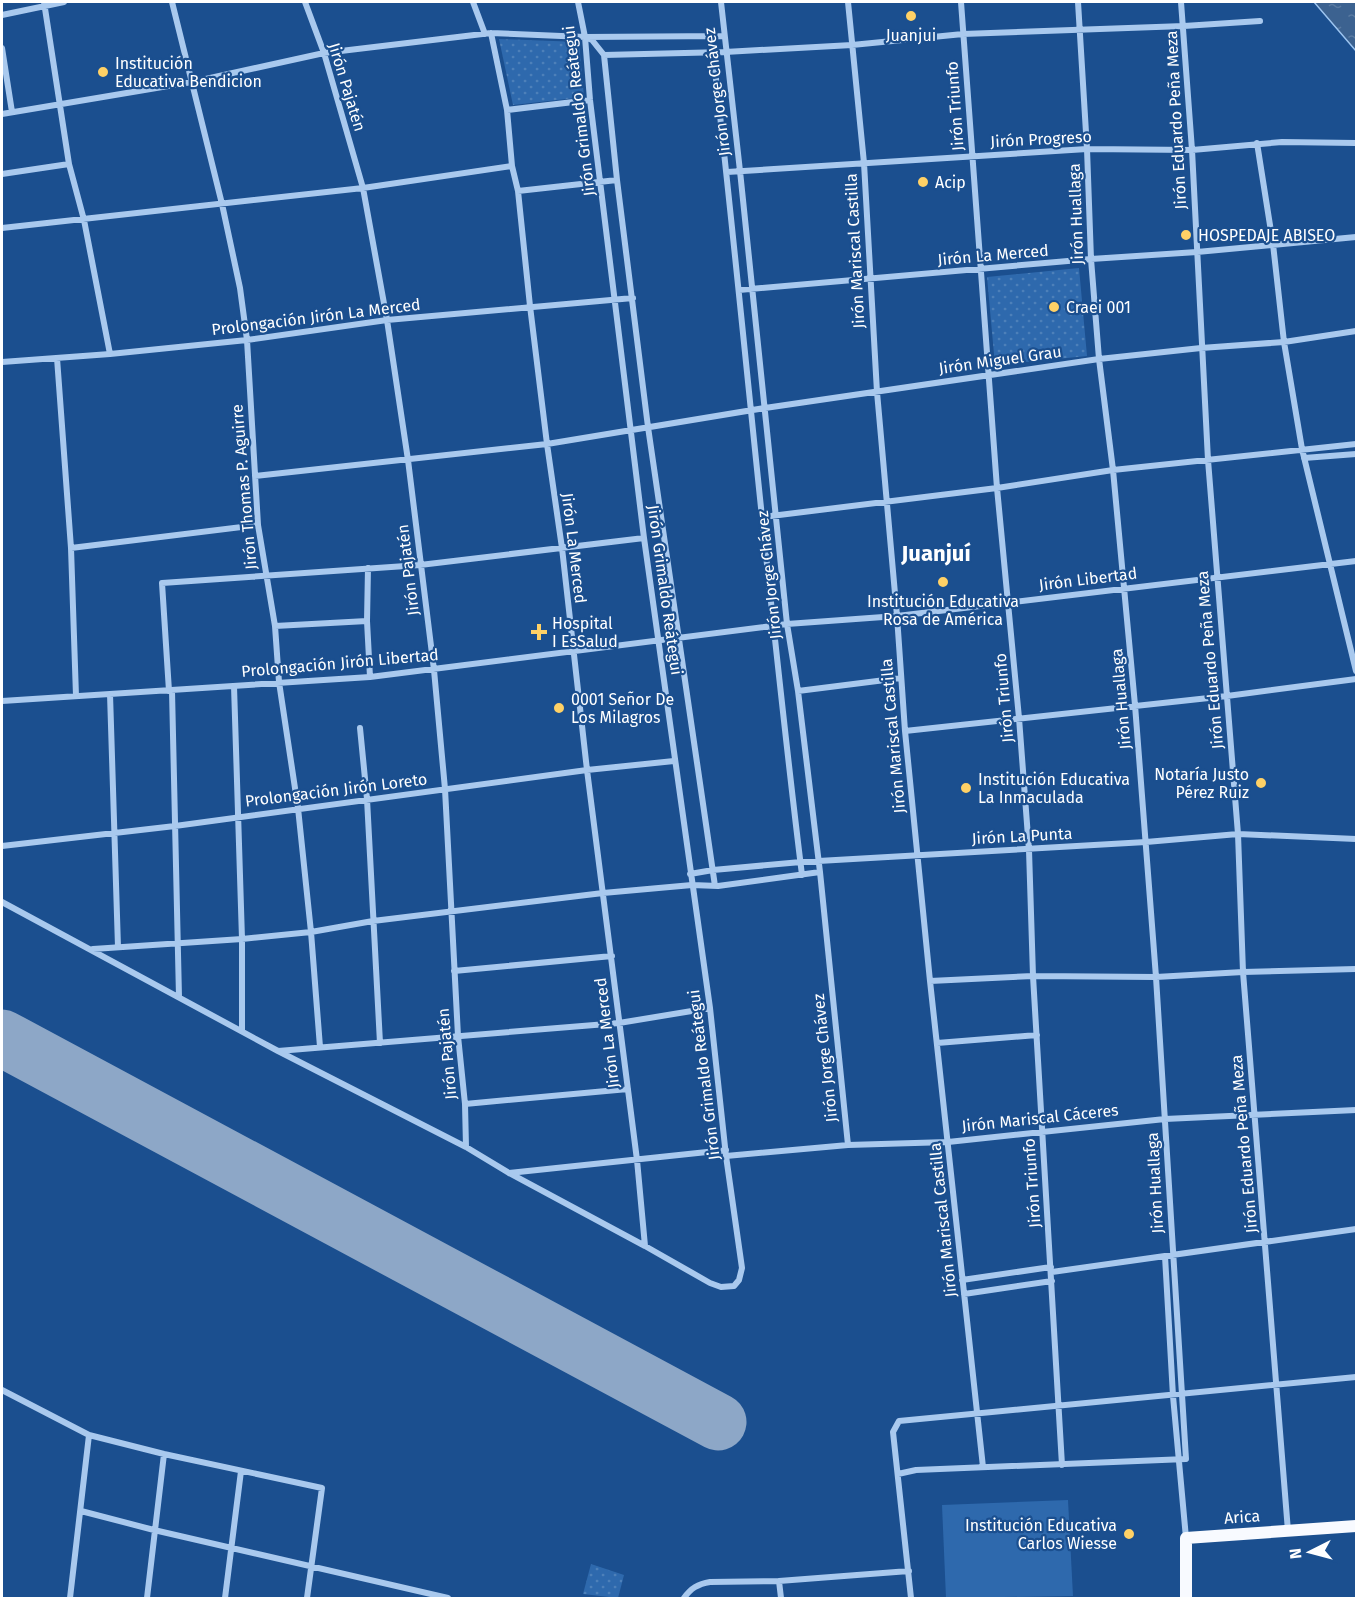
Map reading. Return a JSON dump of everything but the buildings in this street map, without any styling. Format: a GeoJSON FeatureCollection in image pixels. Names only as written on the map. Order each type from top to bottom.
{"type":"FeatureCollection","features":[{"type":"Feature","properties":{"kind":"highway","name":"Arica"},"geometry":{"type":"LineString","coordinates":[[1186,1538],[1356,1526]]}},
{"type":"Feature","properties":{"kind":"highway"},"geometry":{"type":"LineString","coordinates":[[1186,1538],[1186,1597]]}},
{"type":"Feature","properties":{"kind":"street"},"geometry":{"type":"LineString","coordinates":[[2,15],[44,4],[64,2]]}},
{"type":"Feature","properties":{"kind":"street","name":"Jirón Thomas P. Aguirre"},"geometry":{"type":"LineString","coordinates":[[172,2],[222,204],[240,288],[247,340],[258,525],[275,626],[279,682],[298,808],[320,1047]]}},
{"type":"Feature","properties":{"kind":"street","name":"Jirón Pajatén"},"geometry":{"type":"LineString","coordinates":[[305,2],[324,53],[363,188],[387,320],[408,460],[434,670],[445,789],[450,912],[465,1104],[466,1147]]}},
{"type":"Feature","properties":{"kind":"street","name":"Jirón La Merced"},"geometry":{"type":"LineString","coordinates":[[473,2],[488,33],[507,110],[512,166],[518,191],[530,306],[637,1160],[645,1246]]}},
{"type":"Feature","properties":{"kind":"street","name":"Jirón Grimaldo Reátegui"},"geometry":{"type":"LineString","coordinates":[[578,2],[585,37],[590,100],[644,538],[710,1008],[726,1153],[742,1268],[739,1280],[734,1286],[721,1287],[645,1246]]}},
{"type":"Feature","properties":{"kind":"street","name":"Jirón Jorge Chávez"},"geometry":{"type":"LineString","coordinates":[[720,2],[787,624],[798,691],[820,872],[848,1145]]}},
{"type":"Feature","properties":{"kind":"street","name":"Jirón Mariscal Castilla"},"geometry":{"type":"LineString","coordinates":[[848,2],[864,163],[877,392],[905,731],[983,1467]]}},
{"type":"Feature","properties":{"kind":"street","name":"Jirón Triunfo"},"geometry":{"type":"LineString","coordinates":[[961,2],[997,488],[1029,850],[1033,976],[1062,1465]]}},
{"type":"Feature","properties":{"kind":"street","name":"Jirón Huallaga"},"geometry":{"type":"LineString","coordinates":[[1078,2],[1091,259],[1099,359],[1113,470],[1136,705],[1156,977],[1183,1395],[1186,1459],[1179,1460]]}},
{"type":"Feature","properties":{"kind":"street","name":"Jirón Eduardo Peña Meza"},"geometry":{"type":"LineString","coordinates":[[1182,2],[1208,460],[1238,834],[1243,972],[1288,1530]]}},
{"type":"Feature","properties":{"kind":"street"},"geometry":{"type":"LineString","coordinates":[[44,4],[69,164],[84,220],[110,354]]}},
{"type":"Feature","properties":{"kind":"street"},"geometry":{"type":"LineString","coordinates":[[585,37],[592,40],[604,55],[725,52],[852,45],[963,34],[1260,21]]}},
{"type":"Feature","properties":{"kind":"street"},"geometry":{"type":"LineString","coordinates":[[2,114],[60,102],[192,82],[324,53],[488,33],[585,37],[723,36]]}},
{"type":"Feature","properties":{"kind":"street"},"geometry":{"type":"LineString","coordinates":[[2,48],[12,112]]}},
{"type":"Feature","properties":{"kind":"street","name":"Jirón Jorge Chávez"},"geometry":{"type":"LineString","coordinates":[[713,52],[739,290],[749,411],[802,875]]}},
{"type":"Feature","properties":{"kind":"street","name":"Jirón Grimaldo Reátegui"},"geometry":{"type":"LineString","coordinates":[[604,55],[648,427],[715,886]]}},
{"type":"Feature","properties":{"kind":"street"},"geometry":{"type":"LineString","coordinates":[[507,110],[590,100]]}},
{"type":"Feature","properties":{"kind":"street"},"geometry":{"type":"LineString","coordinates":[[1257,143],[1273,244],[1284,342],[1302,449],[1356,671]]}},
{"type":"Feature","properties":{"kind":"street","name":"Jirón Progreso"},"geometry":{"type":"LineString","coordinates":[[727,172],[1087,149],[1192,150],[1257,143],[1356,143]]}},
{"type":"Feature","properties":{"kind":"street"},"geometry":{"type":"LineString","coordinates":[[2,174],[69,164]]}},
{"type":"Feature","properties":{"kind":"street"},"geometry":{"type":"LineString","coordinates":[[2,228],[363,188],[512,166]]}},
{"type":"Feature","properties":{"kind":"street"},"geometry":{"type":"LineString","coordinates":[[518,191],[617,180]]}},
{"type":"Feature","properties":{"kind":"street","name":"Jirón La Merced"},"geometry":{"type":"LineString","coordinates":[[739,290],[1356,237]]}},
{"type":"Feature","properties":{"kind":"street","name":"Prolongación Jirón La Merced"},"geometry":{"type":"LineString","coordinates":[[2,362],[110,354],[247,340],[387,320],[633,298]]}},
{"type":"Feature","properties":{"kind":"street","name":"Jirón Miguel Grau"},"geometry":{"type":"LineString","coordinates":[[255,476],[547,444],[765,408],[1099,359],[1284,342],[1356,332]]}},
{"type":"Feature","properties":{"kind":"street"},"geometry":{"type":"LineString","coordinates":[[57,358],[71,548],[76,696]]}},
{"type":"Feature","properties":{"kind":"street"},"geometry":{"type":"LineString","coordinates":[[762,517],[997,488],[1113,470],[1356,444]]}},
{"type":"Feature","properties":{"kind":"street"},"geometry":{"type":"LineString","coordinates":[[1304,458],[1356,454]]}},
{"type":"Feature","properties":{"kind":"street"},"geometry":{"type":"LineString","coordinates":[[71,548],[258,525]]}},
{"type":"Feature","properties":{"kind":"street"},"geometry":{"type":"LineString","coordinates":[[179,997],[170,691],[164,636],[162,583],[420,565],[644,538]]}},
{"type":"Feature","properties":{"kind":"street","name":"Jirón Libertad"},"geometry":{"type":"LineString","coordinates":[[679,638],[787,624],[897,616],[1356,561]]}},
{"type":"Feature","properties":{"kind":"street"},"geometry":{"type":"LineString","coordinates":[[368,568],[367,621],[370,677]]}},
{"type":"Feature","properties":{"kind":"street"},"geometry":{"type":"LineString","coordinates":[[275,626],[367,621]]}},
{"type":"Feature","properties":{"kind":"street","name":"Prolongación Jirón Libertad"},"geometry":{"type":"LineString","coordinates":[[2,701],[370,677],[679,638]]}},
{"type":"Feature","properties":{"kind":"street"},"geometry":{"type":"LineString","coordinates":[[798,691],[901,678]]}},
{"type":"Feature","properties":{"kind":"street"},"geometry":{"type":"LineString","coordinates":[[905,731],[1227,696],[1356,679]]}},
{"type":"Feature","properties":{"kind":"street"},"geometry":{"type":"LineString","coordinates":[[234,686],[242,939],[242,1031]]}},
{"type":"Feature","properties":{"kind":"street"},"geometry":{"type":"LineString","coordinates":[[110,694],[118,947]]}},
{"type":"Feature","properties":{"kind":"street"},"geometry":{"type":"LineString","coordinates":[[360,728],[367,799],[380,1043]]}},
{"type":"Feature","properties":{"kind":"street","name":"Prolongación Jirón Loreto"},"geometry":{"type":"LineString","coordinates":[[2,846],[175,826],[587,770],[674,761]]}},
{"type":"Feature","properties":{"kind":"street","name":"Jirón La Punta"},"geometry":{"type":"LineString","coordinates":[[690,874],[801,862],[1029,850],[1238,834],[1356,839]]}},
{"type":"Feature","properties":{"kind":"street"},"geometry":{"type":"LineString","coordinates":[[91,949],[311,932],[373,921],[603,893],[692,885],[715,886],[820,872]]}},
{"type":"Feature","properties":{"kind":"street"},"geometry":{"type":"LineString","coordinates":[[2,902],[278,1051],[466,1147],[509,1173],[645,1246]]}},
{"type":"Feature","properties":{"kind":"street"},"geometry":{"type":"LineString","coordinates":[[454,971],[612,956]]}},
{"type":"Feature","properties":{"kind":"street"},"geometry":{"type":"LineString","coordinates":[[930,981],[1033,976],[1156,977],[1356,969]]}},
{"type":"Feature","properties":{"kind":"street"},"geometry":{"type":"LineString","coordinates":[[278,1051],[619,1023],[710,1008]]}},
{"type":"Feature","properties":{"kind":"street"},"geometry":{"type":"LineString","coordinates":[[938,1043],[1037,1035]]}},
{"type":"Feature","properties":{"kind":"street"},"geometry":{"type":"LineString","coordinates":[[465,1104],[628,1089]]}},
{"type":"Feature","properties":{"kind":"street","name":"Jirón Mariscal Cáceres"},"geometry":{"type":"LineString","coordinates":[[509,1173],[726,1153],[848,1145],[948,1142],[1165,1119],[1356,1110]]}},
{"type":"Feature","properties":{"kind":"street"},"geometry":{"type":"LineString","coordinates":[[962,1280],[1173,1255],[1356,1228]]}},
{"type":"Feature","properties":{"kind":"street","name":"Jirón Huallaga"},"geometry":{"type":"LineString","coordinates":[[1165,1256],[1173,1396],[1186,1538]]}},
{"type":"Feature","properties":{"kind":"street"},"geometry":{"type":"LineString","coordinates":[[964,1294],[1052,1281]]}},
{"type":"Feature","properties":{"kind":"street"},"geometry":{"type":"LineString","coordinates":[[911,1599],[893,1432],[899,1421],[1356,1377]]}},
{"type":"Feature","properties":{"kind":"street"},"geometry":{"type":"LineString","coordinates":[[2,1390],[89,1435],[164,1454],[322,1488],[307,1599]]}},
{"type":"Feature","properties":{"kind":"street"},"geometry":{"type":"LineString","coordinates":[[70,1599],[89,1435]]}},
{"type":"Feature","properties":{"kind":"street"},"geometry":{"type":"LineString","coordinates":[[147,1599],[164,1454]]}},
{"type":"Feature","properties":{"kind":"street"},"geometry":{"type":"LineString","coordinates":[[898,1474],[916,1470],[1179,1460]]}},
{"type":"Feature","properties":{"kind":"street"},"geometry":{"type":"LineString","coordinates":[[225,1599],[241,1471]]}},
{"type":"Feature","properties":{"kind":"street"},"geometry":{"type":"LineString","coordinates":[[81,1511],[448,1599]]}},
{"type":"Feature","properties":{"kind":"street"},"geometry":{"type":"LineString","coordinates":[[684,1599],[690,1590],[699,1584],[710,1582],[778,1581],[909,1571]]}},
{"type":"Feature","properties":{"kind":"street"},"geometry":{"type":"LineString","coordinates":[[778,1581],[781,1599]]}},
{"type":"Feature","properties":{"kind":"shaded area"},"geometry":{"type":"Polygon","coordinates":[[[499,39],[579,42],[584,97],[513,105],[499,39]]]}},
{"type":"Feature","properties":{"kind":"shaded area"},"geometry":{"type":"Polygon","coordinates":[[[1079,268],[1087,356],[995,365],[987,277],[1079,268]]]}},
{"type":"Feature","properties":{"kind":"shaded area"},"geometry":{"type":"Polygon","coordinates":[[[1068,1500],[1073,1596],[946,1598],[942,1505],[1068,1500]]]}},
{"type":"Feature","properties":{"kind":"shaded area"},"geometry":{"type":"Polygon","coordinates":[[[591,1564],[624,1575],[618,1598],[583,1594],[591,1564]]]}},
{"type":"Feature","properties":{"kind":"water"},"geometry":{"type":"Polygon","coordinates":[[[1314,2],[1356,2],[1356,51],[1314,2]]]}},
{"type":"Feature","properties":{"kind":"runway"},"geometry":{"type":"LineString","coordinates":[[2,1038],[718,1422]]}},
{"type":"Feature","properties":{"kind":"place","name":"Juanjui"},"geometry":{"type":"Point","coordinates":[911,16]}},
{"type":"Feature","properties":{"kind":"place","name":"Institución Educativa Bendicion"},"geometry":{"type":"Point","coordinates":[103,72]}},
{"type":"Feature","properties":{"kind":"place","name":"Acip"},"geometry":{"type":"Point","coordinates":[923,182]}},
{"type":"Feature","properties":{"kind":"place","name":"HOSPEDAJE ABISEO"},"geometry":{"type":"Point","coordinates":[1186,235]}},
{"type":"Feature","properties":{"kind":"place","name":"Craei 001"},"geometry":{"type":"Point","coordinates":[1054,307]}},
{"type":"Feature","properties":{"kind":"place","name":"Institución Educativa Rosa de América"},"geometry":{"type":"Point","coordinates":[943,582]}},
{"type":"Feature","properties":{"kind":"place","name":"Hospital I EsSalud"},"geometry":{"type":"Point","coordinates":[539,632]}},
{"type":"Feature","properties":{"kind":"place","name":"0001 Señor De Los Milagros"},"geometry":{"type":"Point","coordinates":[559,708]}},
{"type":"Feature","properties":{"kind":"place","name":"Notaría Justo Pérez Ruiz"},"geometry":{"type":"Point","coordinates":[1261,783]}},
{"type":"Feature","properties":{"kind":"place","name":"Institución Educativa La Inmaculada"},"geometry":{"type":"Point","coordinates":[966,788]}},
{"type":"Feature","properties":{"kind":"place","name":"Institución Educativa Carlos Wiesse"},"geometry":{"type":"Point","coordinates":[1129,1534]}},
{"type":"Feature","properties":{"kind":"district","name":"Juanjuí"},"geometry":{"type":"Point","coordinates":[936,553]}}]}
